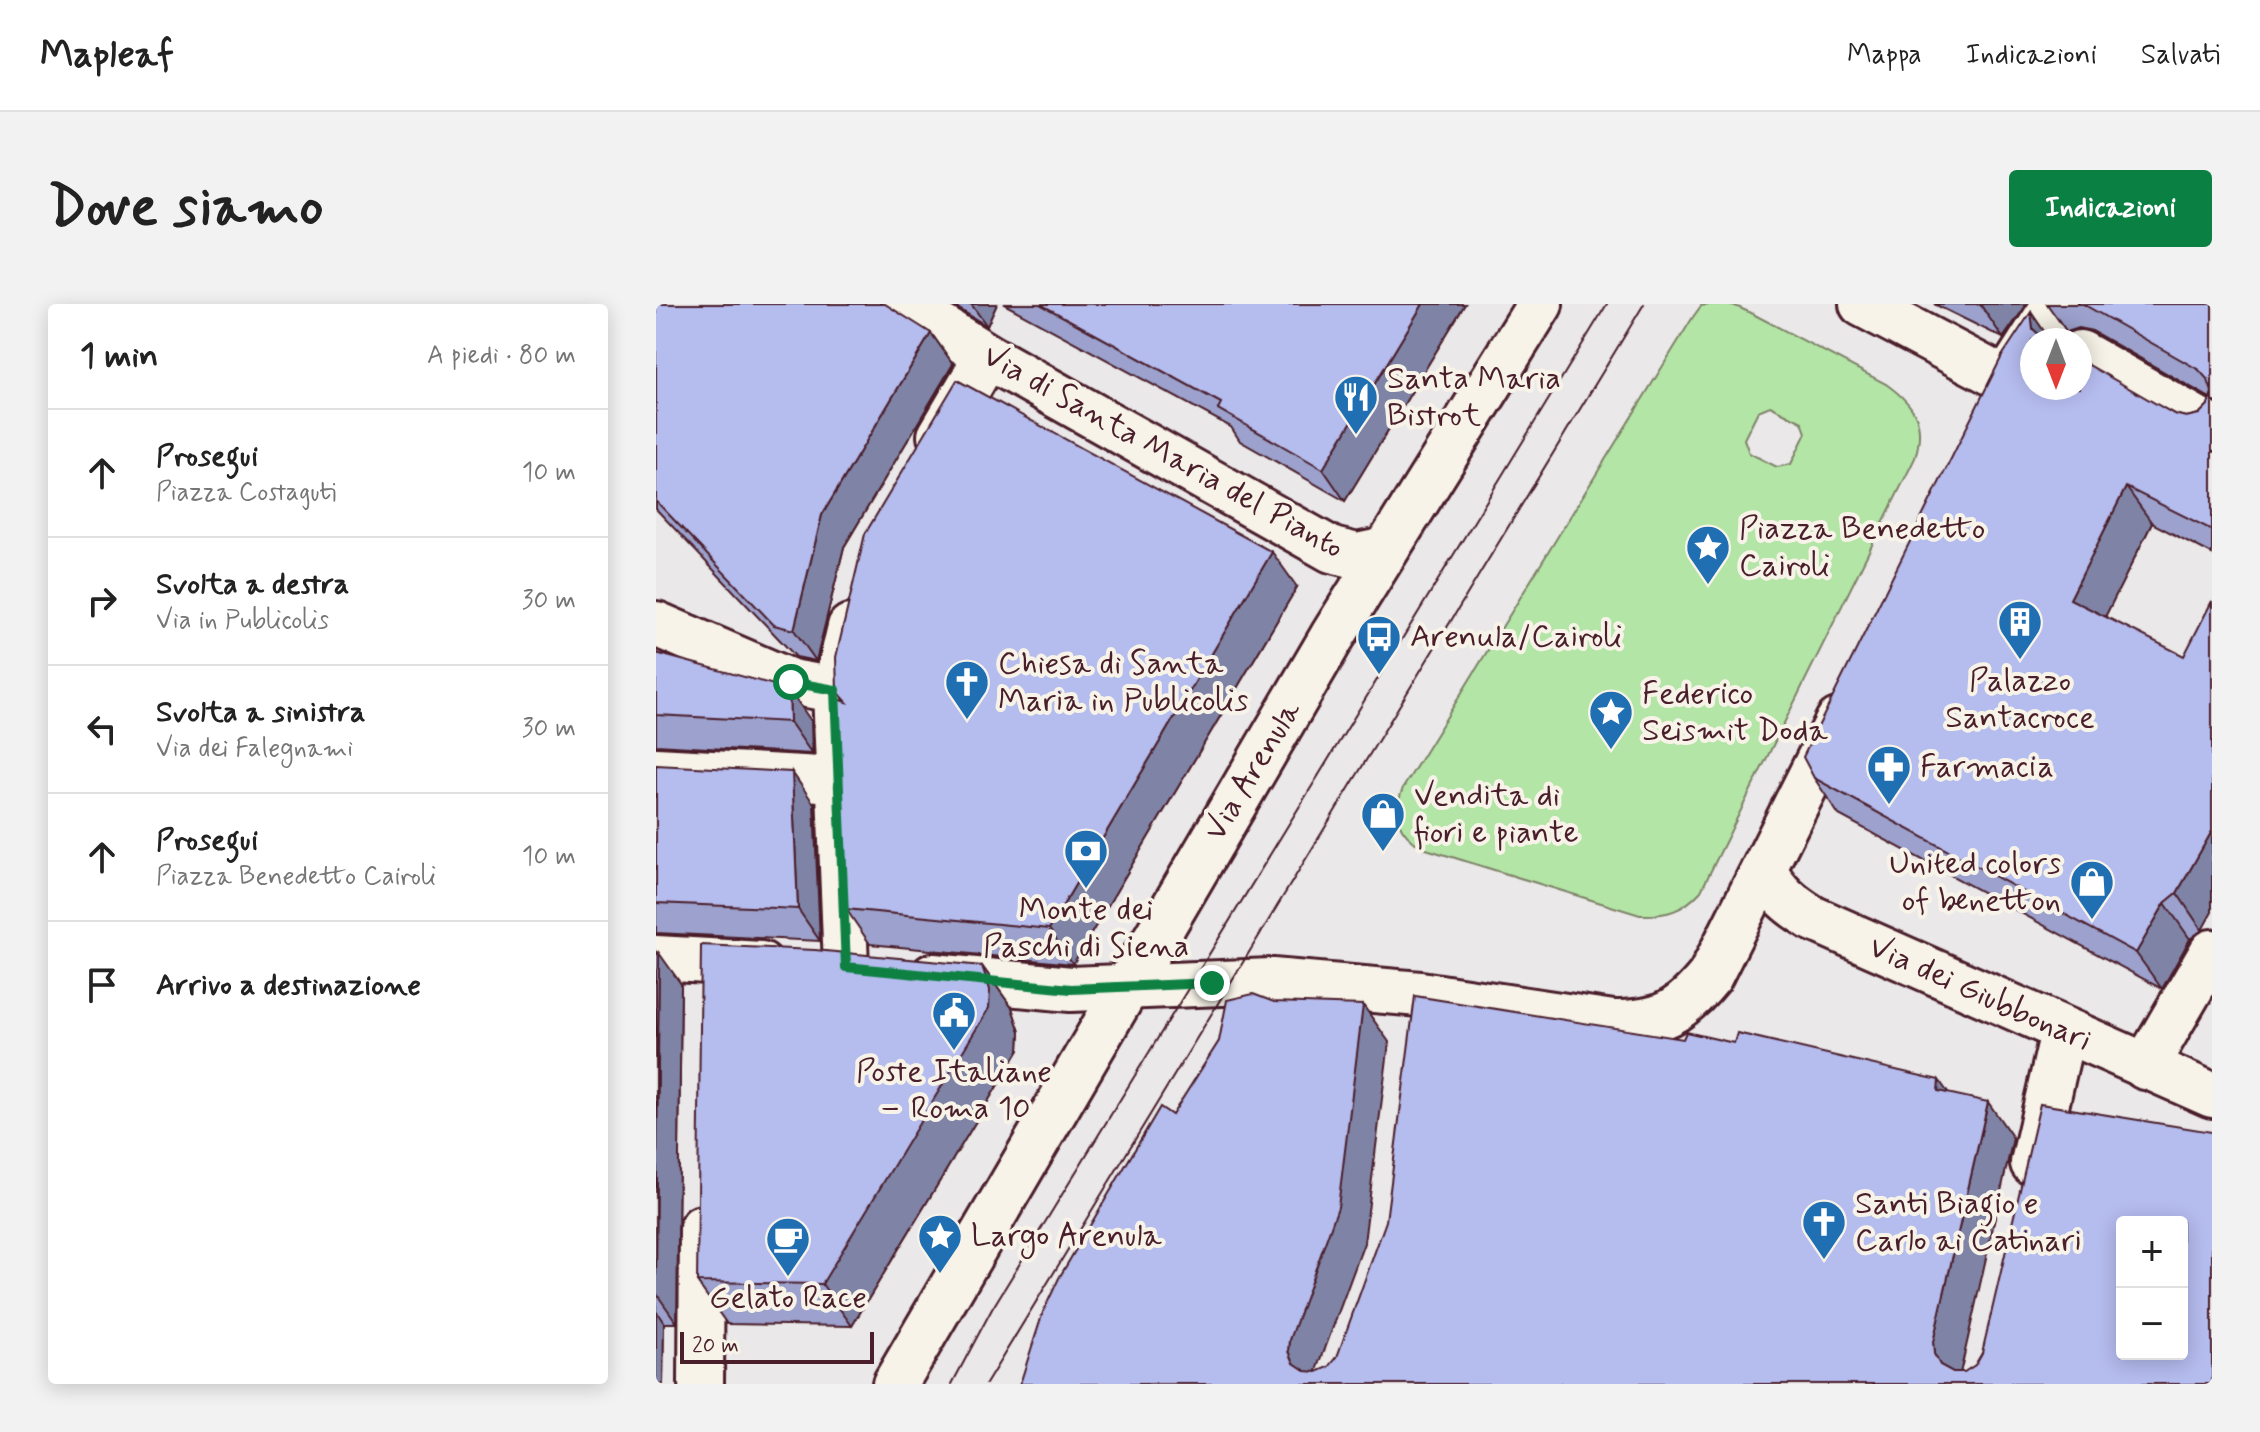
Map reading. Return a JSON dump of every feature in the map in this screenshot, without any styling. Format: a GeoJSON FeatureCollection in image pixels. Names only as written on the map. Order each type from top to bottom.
{"type":"FeatureCollection","features":[{"type":"Feature","properties":{"kind":"street","name":"Via di Santa Maria del Pianto"},"geometry":{"type":"LineString","coordinates":[[904,304],[987,356],[1332,550],[1357,556],[1386,550]]}},
{"type":"Feature","properties":{"kind":"street","name":"Via Arenula"},"geometry":{"type":"LineString","coordinates":[[895,1384],[1124,988],[1386,550],[1540,304]]}},
{"type":"Feature","properties":{"kind":"street"},"geometry":{"type":"LineString","coordinates":[[1862,304],[2006,380]]}},
{"type":"Feature","properties":{"kind":"street"},"geometry":{"type":"LineString","coordinates":[[1986,422],[2006,380],[2049,324]]}},
{"type":"Feature","properties":{"kind":"street"},"geometry":{"type":"LineString","coordinates":[[923,464],[987,356]]}},
{"type":"Feature","properties":{"kind":"street"},"geometry":{"type":"LineString","coordinates":[[2092,360],[2212,428]]}},
{"type":"Feature","properties":{"kind":"street"},"geometry":{"type":"LineString","coordinates":[[846,967],[835,690],[859,588]]}},
{"type":"Feature","properties":{"kind":"street"},"geometry":{"type":"LineString","coordinates":[[656,624],[791,682],[835,690]]}},
{"type":"Feature","properties":{"kind":"street"},"geometry":{"type":"LineString","coordinates":[[656,958],[705,978],[846,967],[1071,989],[1272,981],[1418,1011],[1639,1023],[1664,1017],[1680,1009],[1710,976],[1854,688]]}},
{"type":"Feature","properties":{"kind":"street"},"geometry":{"type":"LineString","coordinates":[[656,770],[839,780]]}},
{"type":"Feature","properties":{"kind":"street","name":"Via dei Giubbonari"},"geometry":{"type":"LineString","coordinates":[[1765,871],[1782,896],[1812,918],[2063,1032],[2212,1095]]}},
{"type":"Feature","properties":{"kind":"street"},"geometry":{"type":"LineString","coordinates":[[2145,1067],[2212,952]]}},
{"type":"Feature","properties":{"kind":"street"},"geometry":{"type":"LineString","coordinates":[[2024,1206],[2063,1032]]}},
{"type":"Feature","properties":{"kind":"street"},"geometry":{"type":"LineString","coordinates":[[701,1384],[702,1180]]}},
{"type":"Feature","properties":{"kind":"green space"},"geometry":{"type":"Polygon","coordinates":[[[1733,305],[1886,384],[1904,399],[1916,415],[1918,445],[1915,458],[1701,891],[1674,911],[1640,915],[1423,848],[1402,829],[1398,807],[1403,788],[1701,306],[1733,305]],[[1770,406],[1758,411],[1744,439],[1749,453],[1777,467],[1791,464],[1806,433],[1802,422],[1770,406]]]}},
{"type":"Feature","properties":{"kind":"building"},"geometry":{"type":"Polygon","coordinates":[[[656,304],[885,304],[931,333],[822,515],[794,630],[774,625],[656,501],[656,304]]]}},
{"type":"Feature","properties":{"kind":"building"},"geometry":{"type":"Polygon","coordinates":[[[1040,304],[1423,304],[1323,469],[1218,409],[1221,403],[1040,304]]]}},
{"type":"Feature","properties":{"kind":"building"},"geometry":{"type":"Polygon","coordinates":[[[2083,304],[2212,304],[2212,392],[2208,380],[2199,370],[2083,304]]]}},
{"type":"Feature","properties":{"kind":"building","name":"Palazzo Santacroce"},"geometry":{"type":"Polygon","coordinates":[[[2031,312],[2033,328],[2020,328],[2031,312]]]}},
{"type":"Feature","properties":{"kind":"building","name":"Palazzo Santacroce"},"geometry":{"type":"Polygon","coordinates":[[[2020,329],[2020,400],[2092,400],[2092,367],[2174,414],[2186,417],[2199,414],[2208,405],[2212,392],[2212,530],[2126,487],[2070,599],[2184,656],[2212,601],[2212,831],[2177,893],[2165,903],[2136,953],[1814,778],[1803,757],[2002,356],[2020,329]]]}},
{"type":"Feature","properties":{"kind":"building"},"geometry":{"type":"Polygon","coordinates":[[[957,380],[1272,552],[1049,929],[846,909],[837,699],[847,702],[837,691],[836,657],[865,534],[957,380]]]}},
{"type":"Feature","properties":{"kind":"building"},"geometry":{"type":"Polygon","coordinates":[[[656,653],[789,689],[790,722],[656,715],[656,653]]]}},
{"type":"Feature","properties":{"kind":"building"},"geometry":{"type":"Polygon","coordinates":[[[656,765],[792,772],[798,909],[656,903],[656,765]]]}},
{"type":"Feature","properties":{"kind":"building"},"geometry":{"type":"Polygon","coordinates":[[[701,945],[815,950],[982,966],[990,990],[989,1008],[822,1284],[697,1282],[701,945]]]}},
{"type":"Feature","properties":{"kind":"building"},"geometry":{"type":"Polygon","coordinates":[[[656,952],[659,953],[656,1182],[656,952]]]}},
{"type":"Feature","properties":{"kind":"building"},"geometry":{"type":"Polygon","coordinates":[[[1253,994],[1274,1002],[1363,1005],[1338,1207],[1290,1340],[1289,1351],[1294,1363],[1306,1371],[1317,1372],[1329,1367],[1337,1357],[1386,1221],[1415,996],[1683,1039],[1686,1032],[1734,1043],[1737,1033],[1939,1080],[1938,1091],[1988,1102],[1933,1342],[1934,1354],[1940,1365],[1953,1372],[1964,1372],[1975,1365],[1982,1353],[2040,1104],[2212,1132],[2212,1384],[1020,1384],[1043,1312],[1059,1278],[1160,1107],[1172,1115],[1219,1041],[1227,1000],[1253,994]]]}},
{"type":"Feature","properties":{"kind":"tram line"},"geometry":{"type":"LineString","coordinates":[[952,1384],[992,1309],[1607,304]]}},
{"type":"Feature","properties":{"kind":"tram line"},"geometry":{"type":"LineString","coordinates":[[986,1384],[1644,304]]}},
{"type":"Feature","properties":{"kind":"place","name":"Santa Maria Bistrot"},"geometry":{"type":"Point","coordinates":[1356,436]}},
{"type":"Feature","properties":{"kind":"place","name":"Piazza Benedetto Cairoli"},"geometry":{"type":"Point","coordinates":[1708,586]}},
{"type":"Feature","properties":{"kind":"place","name":"Palazzo Santacroce"},"geometry":{"type":"Point","coordinates":[2020,661]}},
{"type":"Feature","properties":{"kind":"place","name":"Arenula/Cairoli"},"geometry":{"type":"Point","coordinates":[1379,676]}},
{"type":"Feature","properties":{"kind":"place","name":"Chiesa di Santa Maria in Publicolis"},"geometry":{"type":"Point","coordinates":[967,721]}},
{"type":"Feature","properties":{"kind":"place","name":"Federico Seismit Doda"},"geometry":{"type":"Point","coordinates":[1611,751]}},
{"type":"Feature","properties":{"kind":"place","name":"Farmacia"},"geometry":{"type":"Point","coordinates":[1889,806]}},
{"type":"Feature","properties":{"kind":"place","name":"Vendita di fiori e piante"},"geometry":{"type":"Point","coordinates":[1383,853]}},
{"type":"Feature","properties":{"kind":"place","name":"Monte dei Paschi di Siena"},"geometry":{"type":"Point","coordinates":[1086,890]}},
{"type":"Feature","properties":{"kind":"place","name":"United colors of benetton"},"geometry":{"type":"Point","coordinates":[2092,921]}},
{"type":"Feature","properties":{"kind":"place","name":"Poste Italiane – Roma 10"},"geometry":{"type":"Point","coordinates":[954,1052]}},
{"type":"Feature","properties":{"kind":"place","name":"Santi Biagio e Carlo ai Catinari"},"geometry":{"type":"Point","coordinates":[1824,1261]}},
{"type":"Feature","properties":{"kind":"place","name":"Largo Arenula"},"geometry":{"type":"Point","coordinates":[940,1275]}},
{"type":"Feature","properties":{"kind":"place","name":"Gelato Race"},"geometry":{"type":"Point","coordinates":[788,1278]}},
{"type":"Feature","properties":{"kind":"route"},"geometry":{"type":"LineString","coordinates":[[791,682],[835,690],[846,967],[1071,989],[1212,983]]}}]}
